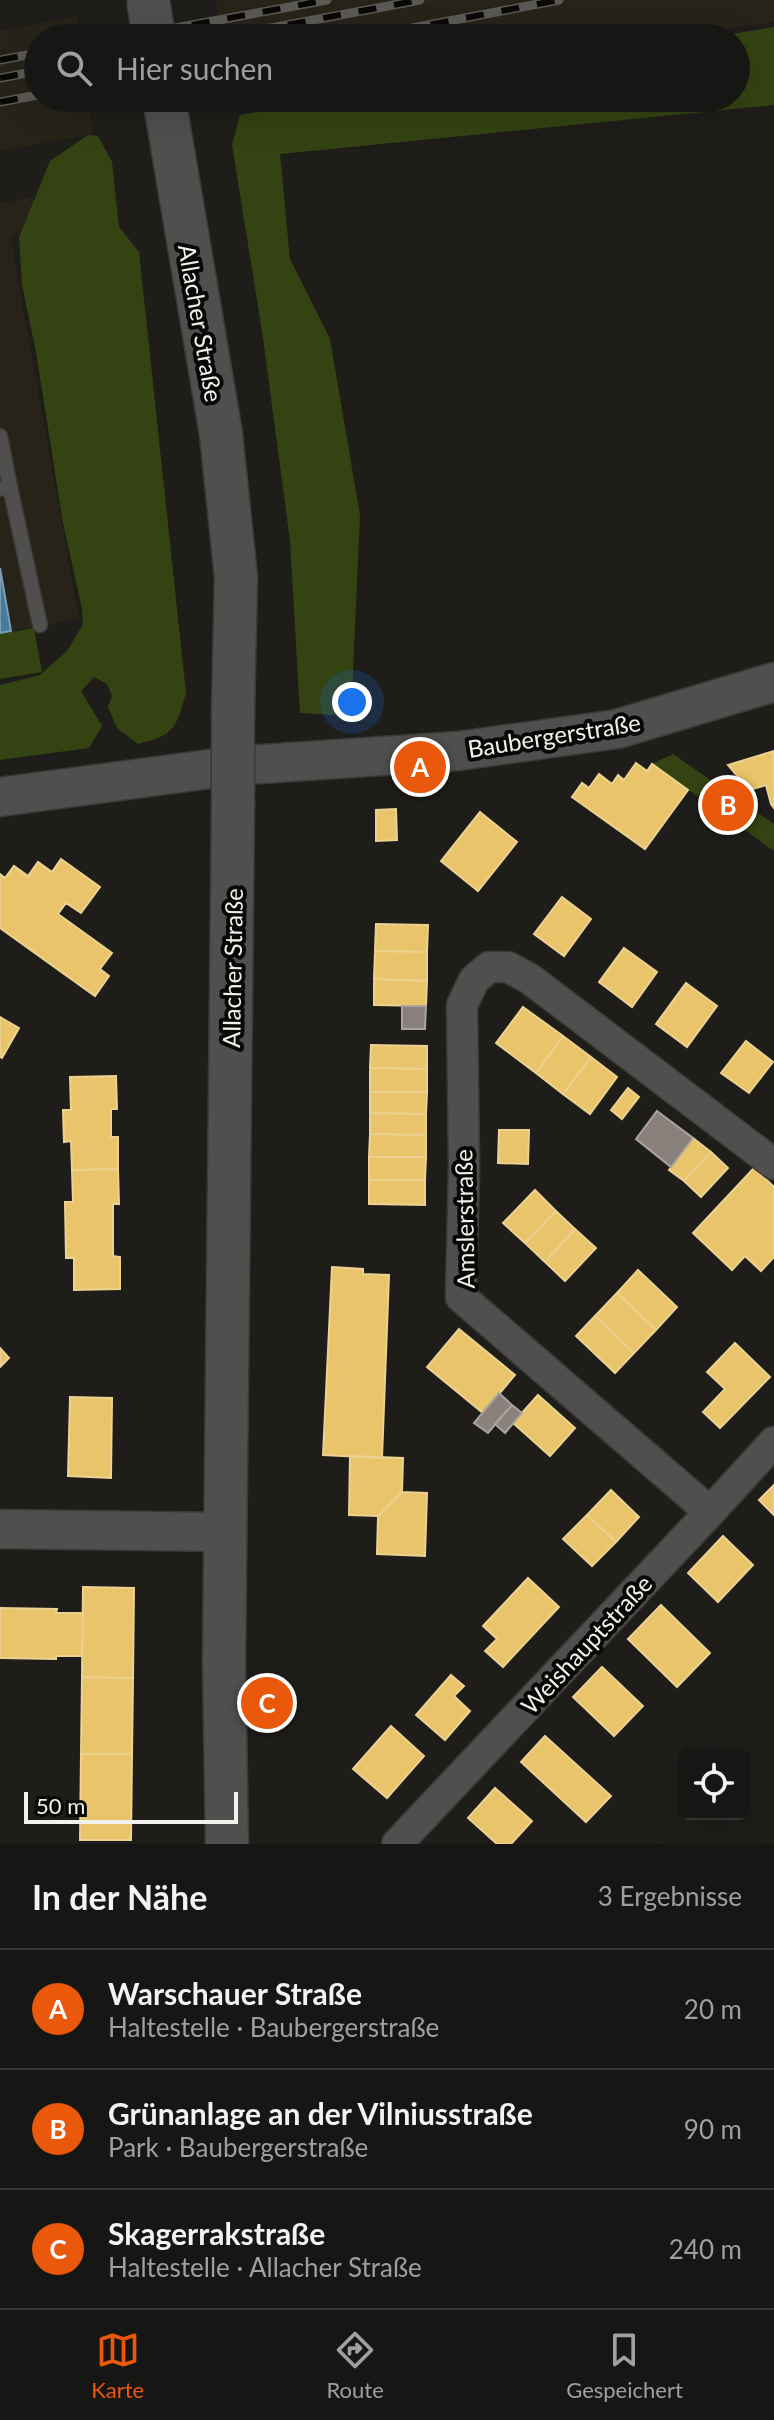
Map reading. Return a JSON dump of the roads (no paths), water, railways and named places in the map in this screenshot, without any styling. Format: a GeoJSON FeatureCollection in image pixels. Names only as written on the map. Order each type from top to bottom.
{"type":"FeatureCollection","features":[{"type":"Feature","properties":{"kind":"main road"},"geometry":{"type":"LineString","coordinates":[[148,0],[152,24]]}},
{"type":"Feature","properties":{"kind":"main road","name":"Allacher Straße"},"geometry":{"type":"LineString","coordinates":[[166,112],[223,450],[236,577],[224,1676],[227,1844]]}},
{"type":"Feature","properties":{"kind":"street","name":"Baubergerstraße"},"geometry":{"type":"LineString","coordinates":[[0,797],[233,786],[617,729],[774,682]]}},
{"type":"Feature","properties":{"kind":"street","name":"Amslerstraße"},"geometry":{"type":"LineString","coordinates":[[710,1512],[461,1297],[464,1168],[462,1005],[474,980],[489,967],[508,967],[530,979],[774,1164]]}},
{"type":"Feature","properties":{"kind":"street","name":"Weishauptstraße"},"geometry":{"type":"LineString","coordinates":[[397,1844],[774,1442]]}},
{"type":"Feature","properties":{"kind":"street"},"geometry":{"type":"LineString","coordinates":[[0,1529],[227,1532]]}},
{"type":"Feature","properties":{"kind":"lane"},"geometry":{"type":"LineString","coordinates":[[0,436],[5,488],[40,625]]}},
{"type":"Feature","properties":{"kind":"railway"},"geometry":{"type":"LineString","coordinates":[[197,24],[327,0]]}},
{"type":"Feature","properties":{"kind":"railway"},"geometry":{"type":"LineString","coordinates":[[292,24],[420,0]]}},
{"type":"Feature","properties":{"kind":"railway"},"geometry":{"type":"LineString","coordinates":[[433,24],[559,0]]}},
{"type":"Feature","properties":{"kind":"railway"},"geometry":{"type":"LineString","coordinates":[[0,60],[24,56]]}},
{"type":"Feature","properties":{"kind":"railway"},"geometry":{"type":"LineString","coordinates":[[0,78],[24,74]]}},
{"type":"Feature","properties":{"kind":"railway"},"geometry":{"type":"LineString","coordinates":[[0,102],[24,98]]}},
{"type":"Feature","properties":{"kind":"place","name":"Warschauer Straße"},"geometry":{"type":"Point","coordinates":[420,767]}},
{"type":"Feature","properties":{"kind":"place","name":"Grünanlage an der Vilniusstraße"},"geometry":{"type":"Point","coordinates":[728,805]}},
{"type":"Feature","properties":{"kind":"place","name":"Skagerrakstraße"},"geometry":{"type":"Point","coordinates":[267,1703]}}]}
